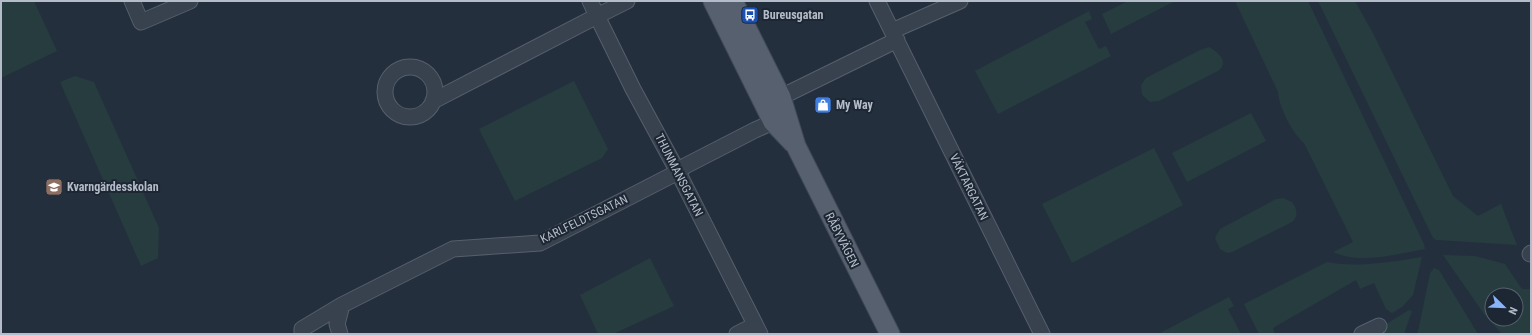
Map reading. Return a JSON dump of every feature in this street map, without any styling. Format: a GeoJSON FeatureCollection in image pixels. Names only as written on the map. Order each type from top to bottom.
{"type":"FeatureCollection","features":[{"type":"Feature","properties":{"kind":"main road","name":"RÅBYVÄGEN"},"geometry":{"type":"LineString","coordinates":[[713,1],[773,122],[796,146]]}},
{"type":"Feature","properties":{"kind":"main road","name":"RÅBYVÄGEN"},"geometry":{"type":"LineString","coordinates":[[733,1],[781,97],[796,146],[890,334]]}},
{"type":"Feature","properties":{"kind":"street"},"geometry":{"type":"LineString","coordinates":[[132,1],[141,22],[172,5],[190,1]]}},
{"type":"Feature","properties":{"kind":"street","name":"THUNMANSGATAN"},"geometry":{"type":"LineString","coordinates":[[590,1],[633,89],[678,172],[758,329]]}},
{"type":"Feature","properties":{"kind":"street"},"geometry":{"type":"LineString","coordinates":[[433,102],[627,1]]}},
{"type":"Feature","properties":{"kind":"street","name":"VÄKTARGATAN"},"geometry":{"type":"LineString","coordinates":[[877,1],[1042,334]]}},
{"type":"Feature","properties":{"kind":"street"},"geometry":{"type":"LineString","coordinates":[[781,97],[960,1]]}},
{"type":"Feature","properties":{"kind":"street","name":"KARLFELDTSGATAN"},"geometry":{"type":"LineString","coordinates":[[302,334],[302,329],[342,305],[453,249],[540,243],[678,172],[692,162],[773,122]]}},
{"type":"Feature","properties":{"kind":"street"},"geometry":{"type":"LineString","coordinates":[[340,334],[337,324],[342,305]]}},
{"type":"Feature","properties":{"kind":"street"},"geometry":{"type":"LineString","coordinates":[[1362,334],[1379,326]]}},
{"type":"Feature","properties":{"kind":"street"},"geometry":{"type":"LineString","coordinates":[[737,334],[758,329]]}},
{"type":"Feature","properties":{"kind":"green space"},"geometry":{"type":"Polygon","coordinates":[[[1,1],[34,1],[57,51],[1,78],[1,1]]]}},
{"type":"Feature","properties":{"kind":"green space"},"geometry":{"type":"Polygon","coordinates":[[[1128,1],[1175,1],[1111,34],[1102,14],[1128,1]]]}},
{"type":"Feature","properties":{"kind":"green space"},"geometry":{"type":"Polygon","coordinates":[[[1235,1],[1308,1],[1424,244],[1425,249],[1391,256],[1367,258],[1355,258],[1333,252],[1353,242],[1304,143],[1299,139],[1287,119],[1281,105],[1278,92],[1235,1]]]}},
{"type":"Feature","properties":{"kind":"green space"},"geometry":{"type":"Polygon","coordinates":[[[1318,1],[1355,1],[1374,35],[1453,196],[1478,216],[1501,204],[1517,245],[1436,240],[1433,238],[1318,1]]]}},
{"type":"Feature","properties":{"kind":"green space"},"geometry":{"type":"Polygon","coordinates":[[[1089,11],[1092,19],[1085,22],[1099,49],[1106,46],[1111,56],[998,114],[975,71],[1089,11]]]}},
{"type":"Feature","properties":{"kind":"green space"},"geometry":{"type":"Polygon","coordinates":[[[1209,47],[1219,54],[1223,61],[1221,68],[1218,71],[1159,101],[1150,102],[1142,95],[1141,85],[1146,78],[1200,50],[1209,47]]]}},
{"type":"Feature","properties":{"kind":"green space"},"geometry":{"type":"Polygon","coordinates":[[[75,76],[94,82],[159,228],[158,258],[141,266],[60,82],[75,76]]]}},
{"type":"Feature","properties":{"kind":"green space"},"geometry":{"type":"Polygon","coordinates":[[[574,81],[608,149],[602,158],[515,201],[479,129],[574,81]]]}},
{"type":"Feature","properties":{"kind":"green space"},"geometry":{"type":"Polygon","coordinates":[[[1251,113],[1266,141],[1187,182],[1172,153],[1251,113]]]}},
{"type":"Feature","properties":{"kind":"green space"},"geometry":{"type":"Polygon","coordinates":[[[1154,148],[1183,205],[1072,263],[1042,204],[1154,148]]]}},
{"type":"Feature","properties":{"kind":"green space"},"geometry":{"type":"Polygon","coordinates":[[[1283,198],[1292,202],[1295,207],[1296,217],[1292,222],[1232,252],[1227,253],[1220,249],[1215,238],[1220,229],[1276,199],[1283,198]]]}},
{"type":"Feature","properties":{"kind":"green space"},"geometry":{"type":"Polygon","coordinates":[[[1443,255],[1475,256],[1505,264],[1521,287],[1484,287],[1484,314],[1443,255]]]}},
{"type":"Feature","properties":{"kind":"green space"},"geometry":{"type":"Polygon","coordinates":[[[1422,257],[1413,295],[1402,307],[1392,313],[1386,309],[1374,283],[1360,289],[1356,280],[1273,328],[1275,334],[1259,334],[1244,304],[1327,262],[1339,264],[1363,264],[1422,257]]]}},
{"type":"Feature","properties":{"kind":"green space"},"geometry":{"type":"Polygon","coordinates":[[[650,258],[674,306],[613,334],[598,334],[580,295],[650,258]]]}},
{"type":"Feature","properties":{"kind":"green space"},"geometry":{"type":"Polygon","coordinates":[[[1434,268],[1439,270],[1478,334],[1417,334],[1430,273],[1434,268]]]}},
{"type":"Feature","properties":{"kind":"green space"},"geometry":{"type":"Polygon","coordinates":[[[1524,289],[1531,289],[1531,334],[1502,334],[1496,327],[1524,327],[1524,289]]]}},
{"type":"Feature","properties":{"kind":"green space"},"geometry":{"type":"Polygon","coordinates":[[[1229,297],[1234,306],[1228,309],[1241,334],[1158,334],[1229,297]]]}},
{"type":"Feature","properties":{"kind":"green space"},"geometry":{"type":"Polygon","coordinates":[[[1409,310],[1412,311],[1404,334],[1370,334],[1409,310]]]}},
{"type":"Feature","properties":{"kind":"place","name":"Bureusgatan"},"geometry":{"type":"Point","coordinates":[750,15]}},
{"type":"Feature","properties":{"kind":"place","name":"My Way"},"geometry":{"type":"Point","coordinates":[823,105]}},
{"type":"Feature","properties":{"kind":"place","name":"Kvarngärdesskolan"},"geometry":{"type":"Point","coordinates":[54,187]}}]}
